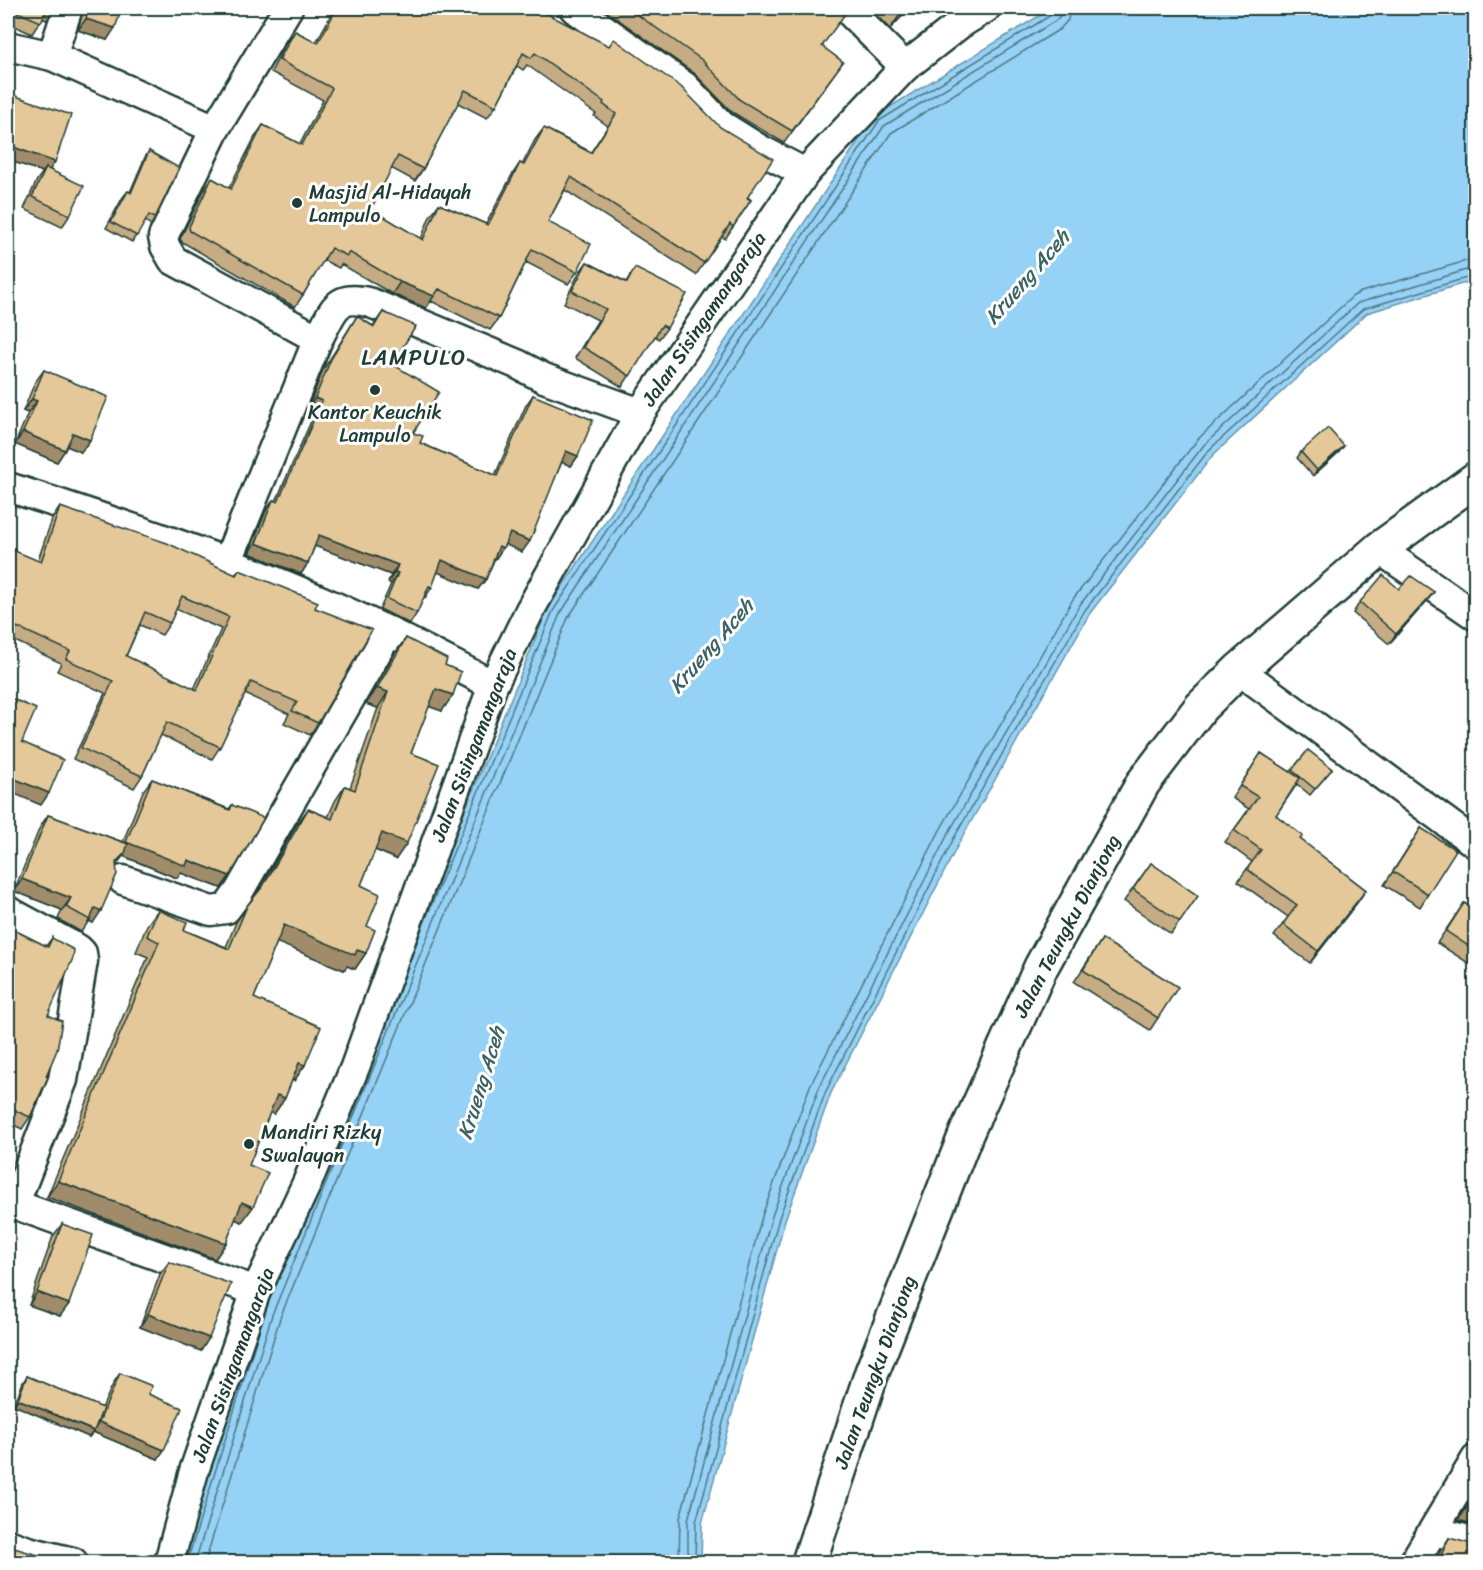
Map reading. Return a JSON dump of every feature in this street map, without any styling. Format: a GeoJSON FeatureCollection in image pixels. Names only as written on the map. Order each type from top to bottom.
{"type":"FeatureCollection","features":[{"type":"Feature","properties":{"kind":"street"},"geometry":{"type":"LineString","coordinates":[[52,56],[68,8]]}},
{"type":"Feature","properties":{"kind":"street"},"geometry":{"type":"LineString","coordinates":[[288,8],[214,129],[163,237],[173,260],[318,339]]}},
{"type":"Feature","properties":{"kind":"street"},"geometry":{"type":"LineString","coordinates":[[574,8],[684,86],[721,125],[761,150],[805,173]]}},
{"type":"Feature","properties":{"kind":"street"},"geometry":{"type":"LineString","coordinates":[[846,8],[905,67]]}},
{"type":"Feature","properties":{"kind":"street","name":"Jalan Sisingamangaraja"},"geometry":{"type":"LineString","coordinates":[[169,1563],[194,1471],[256,1291],[307,1183],[355,1066],[493,685],[530,609],[640,413],[805,173],[953,16],[986,8]]}},
{"type":"Feature","properties":{"kind":"street"},"geometry":{"type":"LineString","coordinates":[[8,46],[52,56],[214,129]]}},
{"type":"Feature","properties":{"kind":"street"},"geometry":{"type":"LineString","coordinates":[[227,563],[318,339],[336,306],[344,300],[355,299],[371,303],[518,364],[544,378],[640,413]]}},
{"type":"Feature","properties":{"kind":"street","name":"Jalan Teungku Dianjong"},"geometry":{"type":"LineString","coordinates":[[809,1563],[876,1361],[966,1134],[1041,967],[1143,783],[1201,708],[1239,670],[1379,549],[1476,479]]}},
{"type":"Feature","properties":{"kind":"street"},"geometry":{"type":"LineString","coordinates":[[8,487],[227,563],[328,603],[389,631],[493,685]]}},
{"type":"Feature","properties":{"kind":"street"},"geometry":{"type":"LineString","coordinates":[[1379,549],[1476,616]]}},
{"type":"Feature","properties":{"kind":"street"},"geometry":{"type":"LineString","coordinates":[[123,880],[211,912],[226,909],[389,631]]}},
{"type":"Feature","properties":{"kind":"street"},"geometry":{"type":"LineString","coordinates":[[1239,670],[1476,844]]}},
{"type":"Feature","properties":{"kind":"street"},"geometry":{"type":"LineString","coordinates":[[8,911],[78,949],[82,953],[83,961],[63,1080],[11,1203],[256,1291]]}},
{"type":"Feature","properties":{"kind":"street"},"geometry":{"type":"LineString","coordinates":[[1414,1563],[1476,1459]]}},
{"type":"Feature","properties":{"kind":"street"},"geometry":{"type":"LineString","coordinates":[[1434,1531],[1476,1542]]}},
{"type":"Feature","properties":{"kind":"street"},"geometry":{"type":"LineString","coordinates":[[8,1544],[73,1563]]}},
{"type":"Feature","properties":{"kind":"water","name":"Krueng Aceh"},"geometry":{"type":"Polygon","coordinates":[[[1052,8],[1475,8],[1475,280],[1367,313],[1213,455],[1090,613],[960,841],[831,1093],[785,1220],[702,1523],[701,1562],[181,1562],[259,1310],[548,608],[875,116],[1052,8]]]}},
{"type":"Feature","properties":{"kind":"building"},"geometry":{"type":"Polygon","coordinates":[[[8,8],[47,8],[41,22],[8,8]]]}},
{"type":"Feature","properties":{"kind":"building"},"geometry":{"type":"Polygon","coordinates":[[[89,8],[122,8],[115,28],[86,19],[89,8]]]}},
{"type":"Feature","properties":{"kind":"building"},"geometry":{"type":"Polygon","coordinates":[[[337,8],[536,8],[609,46],[614,39],[681,87],[720,127],[773,159],[747,198],[751,200],[733,227],[730,224],[704,263],[571,177],[548,222],[591,244],[577,272],[532,249],[499,318],[439,289],[434,296],[400,282],[349,252],[347,256],[331,248],[303,295],[190,231],[189,227],[212,178],[231,189],[263,125],[302,145],[332,88],[279,60],[295,31],[318,43],[337,8]],[[523,53],[496,106],[465,90],[423,169],[398,156],[371,209],[423,240],[439,204],[488,225],[520,163],[524,165],[544,128],[591,153],[616,114],[603,104],[604,102],[535,53],[531,58],[523,53]]]}},
{"type":"Feature","properties":{"kind":"building"},"geometry":{"type":"Polygon","coordinates":[[[628,8],[844,8],[847,11],[822,46],[843,62],[792,131],[740,100],[702,60],[628,8]]]}},
{"type":"Feature","properties":{"kind":"building"},"geometry":{"type":"Polygon","coordinates":[[[890,8],[907,8],[899,16],[890,8]]]}},
{"type":"Feature","properties":{"kind":"building"},"geometry":{"type":"Polygon","coordinates":[[[10,94],[71,115],[55,162],[8,145],[10,94]]]}},
{"type":"Feature","properties":{"kind":"building"},"geometry":{"type":"Polygon","coordinates":[[[149,151],[179,168],[155,218],[149,215],[137,236],[111,222],[128,191],[131,193],[149,151]]]}},
{"type":"Feature","properties":{"kind":"building"},"geometry":{"type":"Polygon","coordinates":[[[46,168],[84,186],[70,215],[32,197],[46,168]]]}},
{"type":"Feature","properties":{"kind":"building"},"geometry":{"type":"Polygon","coordinates":[[[587,262],[627,283],[635,268],[687,294],[667,328],[662,325],[630,376],[583,347],[606,309],[572,291],[587,262]]]}},
{"type":"Feature","properties":{"kind":"building"},"geometry":{"type":"Polygon","coordinates":[[[383,312],[416,326],[392,364],[439,392],[413,433],[423,436],[420,443],[497,476],[533,395],[593,420],[578,456],[566,451],[530,541],[510,533],[503,548],[499,546],[486,579],[442,560],[432,587],[429,586],[417,613],[387,599],[398,573],[395,572],[398,565],[319,535],[308,563],[256,543],[273,500],[278,502],[322,401],[315,398],[331,359],[357,316],[374,327],[383,312]]]}},
{"type":"Feature","properties":{"kind":"building"},"geometry":{"type":"Polygon","coordinates":[[[44,370],[108,397],[90,440],[73,433],[65,450],[23,432],[37,401],[32,399],[44,370]]]}},
{"type":"Feature","properties":{"kind":"building"},"geometry":{"type":"Polygon","coordinates":[[[1328,428],[1344,446],[1317,470],[1301,452],[1328,428]]]}},
{"type":"Feature","properties":{"kind":"building"},"geometry":{"type":"Polygon","coordinates":[[[60,507],[167,543],[236,575],[239,570],[252,575],[318,602],[315,608],[372,630],[318,723],[292,711],[297,702],[251,682],[220,747],[167,722],[142,776],[81,748],[113,681],[66,659],[70,651],[17,627],[8,647],[8,548],[41,562],[60,507]],[[182,596],[170,623],[145,612],[126,656],[197,690],[229,617],[182,596]]]}},
{"type":"Feature","properties":{"kind":"building"},"geometry":{"type":"Polygon","coordinates":[[[1383,575],[1399,589],[1411,576],[1434,592],[1396,634],[1360,602],[1383,575]]]}},
{"type":"Feature","properties":{"kind":"building"},"geometry":{"type":"Polygon","coordinates":[[[406,638],[447,659],[445,665],[461,672],[453,695],[436,689],[411,753],[439,764],[407,843],[382,833],[361,885],[380,894],[367,926],[375,930],[366,953],[357,950],[355,955],[284,925],[254,998],[321,1027],[305,1065],[299,1063],[285,1098],[277,1095],[249,1165],[268,1173],[253,1207],[242,1202],[226,1243],[58,1181],[159,942],[147,936],[158,910],[187,922],[184,930],[229,949],[247,906],[263,886],[308,809],[332,819],[345,786],[355,790],[388,692],[377,688],[406,638]]]}},
{"type":"Feature","properties":{"kind":"building"},"geometry":{"type":"Polygon","coordinates":[[[8,697],[36,709],[22,742],[63,760],[49,793],[8,776],[10,742],[8,741],[8,697]]]}},
{"type":"Feature","properties":{"kind":"building"},"geometry":{"type":"Polygon","coordinates":[[[1308,750],[1332,769],[1315,789],[1292,770],[1308,750]]]}},
{"type":"Feature","properties":{"kind":"building"},"geometry":{"type":"Polygon","coordinates":[[[1261,753],[1300,778],[1276,815],[1303,836],[1300,839],[1366,890],[1318,951],[1283,924],[1297,905],[1247,869],[1261,850],[1234,830],[1258,797],[1240,786],[1261,753]]]}},
{"type":"Feature","properties":{"kind":"building"},"geometry":{"type":"Polygon","coordinates":[[[152,779],[230,810],[232,805],[264,818],[230,876],[188,860],[186,866],[126,842],[152,779]]]}},
{"type":"Feature","properties":{"kind":"building"},"geometry":{"type":"Polygon","coordinates":[[[48,815],[128,844],[125,853],[116,862],[117,874],[101,911],[95,908],[90,920],[66,907],[71,898],[22,879],[48,815]]]}},
{"type":"Feature","properties":{"kind":"building"},"geometry":{"type":"Polygon","coordinates":[[[1421,828],[1456,850],[1428,894],[1393,872],[1421,828]]]}},
{"type":"Feature","properties":{"kind":"building"},"geometry":{"type":"Polygon","coordinates":[[[1151,863],[1198,896],[1180,922],[1133,889],[1151,863]]]}},
{"type":"Feature","properties":{"kind":"building"},"geometry":{"type":"Polygon","coordinates":[[[1464,903],[1476,910],[1476,951],[1446,931],[1464,903]]]}},
{"type":"Feature","properties":{"kind":"building"},"geometry":{"type":"Polygon","coordinates":[[[8,927],[48,947],[52,938],[74,950],[73,958],[48,1015],[62,1021],[57,1050],[46,1076],[48,1077],[30,1117],[12,1109],[8,1121],[8,927]]]}},
{"type":"Feature","properties":{"kind":"building"},"geometry":{"type":"Polygon","coordinates":[[[1102,939],[1178,987],[1158,1018],[1083,970],[1102,939]]]}},
{"type":"Feature","properties":{"kind":"building"},"geometry":{"type":"Polygon","coordinates":[[[62,1224],[93,1235],[69,1304],[37,1292],[62,1224]]]}},
{"type":"Feature","properties":{"kind":"building"},"geometry":{"type":"Polygon","coordinates":[[[169,1262],[231,1284],[209,1338],[148,1314],[169,1262]]]}},
{"type":"Feature","properties":{"kind":"building"},"geometry":{"type":"Polygon","coordinates":[[[8,1294],[13,1296],[8,1309],[8,1294]]]}},
{"type":"Feature","properties":{"kind":"building"},"geometry":{"type":"Polygon","coordinates":[[[120,1373],[152,1386],[148,1394],[182,1408],[164,1450],[99,1422],[120,1373]]]}},
{"type":"Feature","properties":{"kind":"building"},"geometry":{"type":"Polygon","coordinates":[[[27,1376],[103,1408],[94,1431],[18,1399],[27,1376]]]}},
{"type":"Feature","properties":{"kind":"building"},"geometry":{"type":"Polygon","coordinates":[[[1476,1494],[1476,1511],[1466,1509],[1476,1494]]]}},
{"type":"Feature","properties":{"kind":"building"},"geometry":{"type":"Polygon","coordinates":[[[1449,1538],[1476,1545],[1476,1563],[1439,1563],[1449,1538]]]}},
{"type":"Feature","properties":{"kind":"building"},"geometry":{"type":"Polygon","coordinates":[[[8,1545],[51,1559],[50,1563],[8,1563],[8,1545]]]}},
{"type":"Feature","properties":{"kind":"place","name":"Masjid Al-Hidayah Lampulo"},"geometry":{"type":"Point","coordinates":[297,203]}},
{"type":"Feature","properties":{"kind":"place","name":"Kantor Keuchik Lampulo"},"geometry":{"type":"Point","coordinates":[375,390]}},
{"type":"Feature","properties":{"kind":"place","name":"Mandiri Rizky Swalayan"},"geometry":{"type":"Point","coordinates":[249,1144]}},
{"type":"Feature","properties":{"kind":"district","name":"LAMPULO"},"geometry":{"type":"Point","coordinates":[414,357]}}]}
